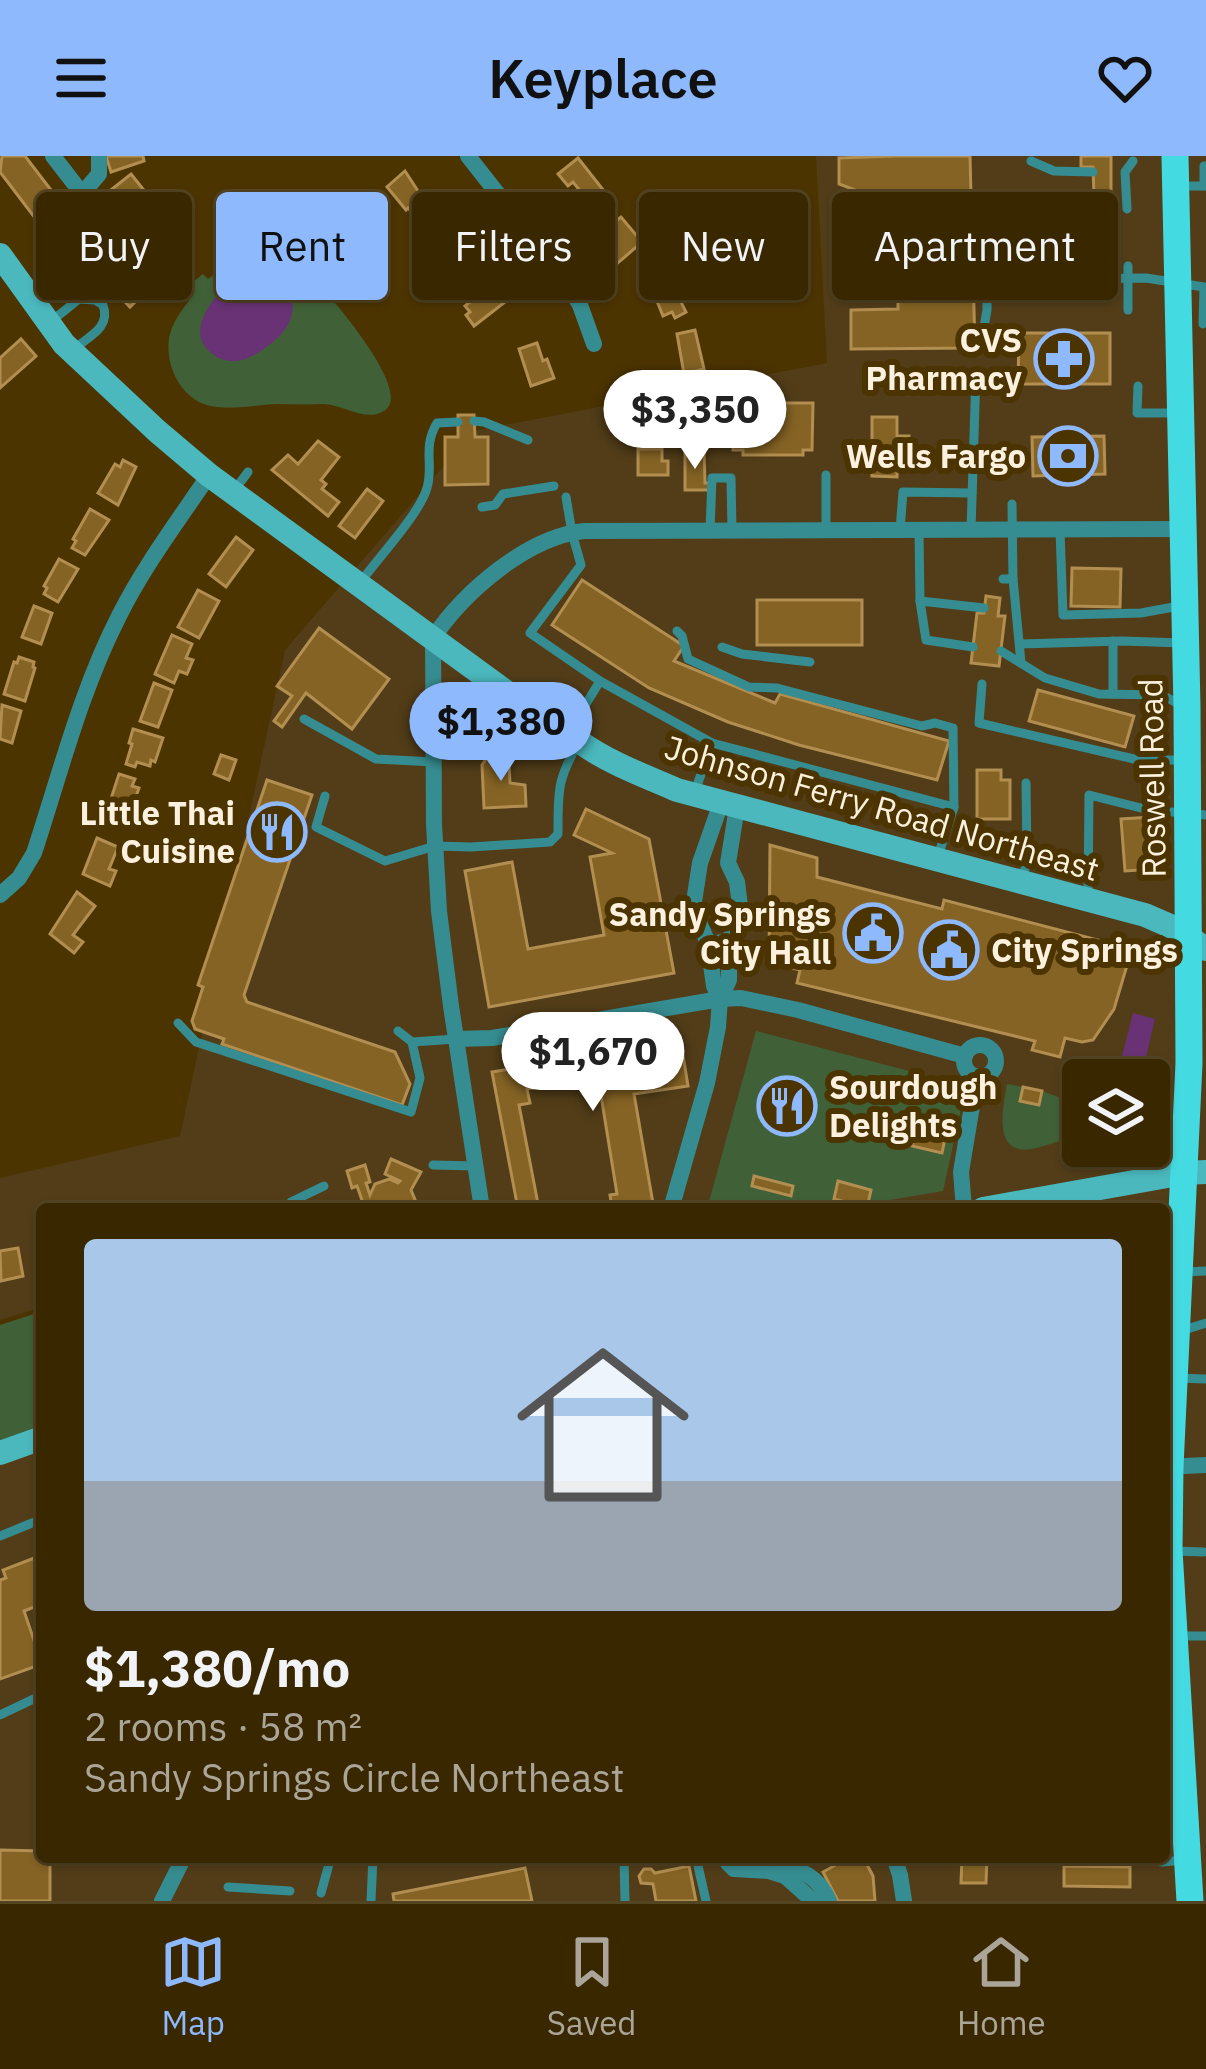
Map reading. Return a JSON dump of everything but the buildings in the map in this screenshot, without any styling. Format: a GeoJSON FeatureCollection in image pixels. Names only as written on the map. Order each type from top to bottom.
{"type":"FeatureCollection","features":[{"type":"Feature","properties":{"kind":"main road","name":"Roswell Road"},"geometry":{"type":"LineString","coordinates":[[1170,1386],[1170,1332],[1195,1173],[1189,1063],[1198,943],[1197,815],[1188,760],[1194,711],[1184,604],[1193,529],[1180,413],[1196,324],[1188,240],[1195,186],[1175,156]]}},
{"type":"Feature","properties":{"kind":"main road","name":"Roswell Road"},"geometry":{"type":"LineString","coordinates":[[1170,1693],[1190,1901]]}},
{"type":"Feature","properties":{"kind":"street"},"geometry":{"type":"LineString","coordinates":[[53,156],[80,192]]}},
{"type":"Feature","properties":{"kind":"street"},"geometry":{"type":"LineString","coordinates":[[84,192],[100,174],[99,156]]}},
{"type":"Feature","properties":{"kind":"street"},"geometry":{"type":"LineString","coordinates":[[468,156],[565,278],[594,344]]}},
{"type":"Feature","properties":{"kind":"street","name":"Johnson Ferry Road Northeast"},"geometry":{"type":"LineString","coordinates":[[5,272],[71,351],[209,475],[241,482],[358,584],[539,716],[624,767],[694,795],[1159,920],[1198,943]]}},
{"type":"Feature","properties":{"kind":"street"},"geometry":{"type":"LineString","coordinates":[[0,896],[20,878],[34,853],[91,680],[118,617],[209,475]]}},
{"type":"Feature","properties":{"kind":"street"},"geometry":{"type":"LineString","coordinates":[[481,1203],[439,911],[434,762],[433,638],[472,590],[540,544],[572,533],[1193,529]]}},
{"type":"Feature","properties":{"kind":"street"},"geometry":{"type":"LineString","coordinates":[[720,999],[708,943],[693,908],[700,863],[729,805]]}},
{"type":"Feature","properties":{"kind":"street"},"geometry":{"type":"LineString","coordinates":[[673,1203],[707,1083],[720,999],[729,980],[729,942],[740,906],[728,863],[729,805]]}},
{"type":"Feature","properties":{"kind":"street"},"geometry":{"type":"LineString","coordinates":[[700,863],[728,863]]}},
{"type":"Feature","properties":{"kind":"street"},"geometry":{"type":"LineString","coordinates":[[708,943],[729,942]]}},
{"type":"Feature","properties":{"kind":"street"},"geometry":{"type":"LineString","coordinates":[[456,1039],[492,1038],[741,998],[965,1056]]}},
{"type":"Feature","properties":{"kind":"street"},"geometry":{"type":"LineString","coordinates":[[981,1044],[994,1052],[997,1063],[992,1072],[977,1076],[968,1071],[965,1056],[981,1044]]}},
{"type":"Feature","properties":{"kind":"street"},"geometry":{"type":"LineString","coordinates":[[964,1203],[962,1172],[977,1076]]}},
{"type":"Feature","properties":{"kind":"street"},"geometry":{"type":"LineString","coordinates":[[1030,1203],[1195,1173]]}},
{"type":"Feature","properties":{"kind":"street"},"geometry":{"type":"LineString","coordinates":[[0,1453],[36,1440]]}},
{"type":"Feature","properties":{"kind":"street"},"geometry":{"type":"LineString","coordinates":[[1170,1467],[1206,1466]]}},
{"type":"Feature","properties":{"kind":"street"},"geometry":{"type":"LineString","coordinates":[[162,1901],[181,1863]]}},
{"type":"Feature","properties":{"kind":"street"},"geometry":{"type":"LineString","coordinates":[[728,1863],[734,1869],[793,1868],[821,1884],[829,1901]]}},
{"type":"Feature","properties":{"kind":"street"},"geometry":{"type":"LineString","coordinates":[[896,1863],[904,1901]]}},
{"type":"Feature","properties":{"kind":"street"},"geometry":{"type":"LineString","coordinates":[[769,1871],[785,1876],[813,1901]]}},
{"type":"Feature","properties":{"kind":"lane"},"geometry":{"type":"LineString","coordinates":[[1031,161],[1054,171],[1094,172]]}},
{"type":"Feature","properties":{"kind":"lane"},"geometry":{"type":"LineString","coordinates":[[1127,209],[1125,172],[1133,161]]}},
{"type":"Feature","properties":{"kind":"lane"},"geometry":{"type":"LineString","coordinates":[[1195,186],[1206,166]]}},
{"type":"Feature","properties":{"kind":"lane"},"geometry":{"type":"LineString","coordinates":[[1111,172],[1125,172]]}},
{"type":"Feature","properties":{"kind":"lane"},"geometry":{"type":"LineString","coordinates":[[1128,272],[1129,310]]}},
{"type":"Feature","properties":{"kind":"lane"},"geometry":{"type":"LineString","coordinates":[[980,349],[987,275],[1128,272],[1191,285]]}},
{"type":"Feature","properties":{"kind":"lane"},"geometry":{"type":"LineString","coordinates":[[49,323],[79,299],[103,305],[103,326],[71,351]]}},
{"type":"Feature","properties":{"kind":"lane"},"geometry":{"type":"LineString","coordinates":[[971,530],[976,374]]}},
{"type":"Feature","properties":{"kind":"lane"},"geometry":{"type":"LineString","coordinates":[[1138,386],[1136,413],[1180,413]]}},
{"type":"Feature","properties":{"kind":"lane"},"geometry":{"type":"LineString","coordinates":[[474,421],[528,440]]}},
{"type":"Feature","properties":{"kind":"lane"},"geometry":{"type":"LineString","coordinates":[[358,584],[428,487],[430,434],[437,423],[458,422]]}},
{"type":"Feature","properties":{"kind":"lane"},"geometry":{"type":"LineString","coordinates":[[826,475],[826,530]]}},
{"type":"Feature","properties":{"kind":"lane"},"geometry":{"type":"LineString","coordinates":[[710,531],[712,478],[731,478],[732,531]]}},
{"type":"Feature","properties":{"kind":"lane"},"geometry":{"type":"LineString","coordinates":[[482,507],[495,505],[503,494],[554,485]]}},
{"type":"Feature","properties":{"kind":"lane"},"geometry":{"type":"LineString","coordinates":[[972,494],[903,492],[924,580],[920,601],[926,640],[973,647]]}},
{"type":"Feature","properties":{"kind":"lane"},"geometry":{"type":"LineString","coordinates":[[566,497],[580,565],[530,633],[600,681],[712,742],[954,807]]}},
{"type":"Feature","properties":{"kind":"lane"},"geometry":{"type":"LineString","coordinates":[[1012,504],[1008,579],[1021,664]]}},
{"type":"Feature","properties":{"kind":"lane"},"geometry":{"type":"LineString","coordinates":[[418,505],[433,506]]}},
{"type":"Feature","properties":{"kind":"lane"},"geometry":{"type":"LineString","coordinates":[[1060,530],[1064,615],[1141,613],[1184,604]]}},
{"type":"Feature","properties":{"kind":"lane"},"geometry":{"type":"LineString","coordinates":[[920,601],[984,608]]}},
{"type":"Feature","properties":{"kind":"lane"},"geometry":{"type":"LineString","coordinates":[[999,609],[1016,610]]}},
{"type":"Feature","properties":{"kind":"lane"},"geometry":{"type":"LineString","coordinates":[[676,631],[688,659],[749,687],[777,688],[922,726],[934,723],[953,728],[954,807],[937,861]]}},
{"type":"Feature","properties":{"kind":"lane"},"geometry":{"type":"LineString","coordinates":[[1113,641],[1113,694]]}},
{"type":"Feature","properties":{"kind":"lane"},"geometry":{"type":"LineString","coordinates":[[1020,644],[1186,644]]}},
{"type":"Feature","properties":{"kind":"lane"},"geometry":{"type":"LineString","coordinates":[[722,647],[810,662]]}},
{"type":"Feature","properties":{"kind":"lane"},"geometry":{"type":"LineString","coordinates":[[1001,651],[1045,679],[1099,694],[1162,695],[1194,711]]}},
{"type":"Feature","properties":{"kind":"lane"},"geometry":{"type":"LineString","coordinates":[[326,796],[316,827],[386,861],[436,846],[550,842],[558,834],[560,780],[600,681]]}},
{"type":"Feature","properties":{"kind":"lane"},"geometry":{"type":"LineString","coordinates":[[982,684],[979,723],[1138,760],[1188,760]]}},
{"type":"Feature","properties":{"kind":"lane"},"geometry":{"type":"LineString","coordinates":[[304,718],[376,760],[434,762]]}},
{"type":"Feature","properties":{"kind":"lane"},"geometry":{"type":"LineString","coordinates":[[694,795],[712,742]]}},
{"type":"Feature","properties":{"kind":"lane"},"geometry":{"type":"LineString","coordinates":[[1022,884],[1027,859],[1026,783]]}},
{"type":"Feature","properties":{"kind":"lane"},"geometry":{"type":"LineString","coordinates":[[1088,900],[1089,794],[1149,811],[1197,815]]}},
{"type":"Feature","properties":{"kind":"lane"},"geometry":{"type":"LineString","coordinates":[[541,816],[558,813]]}},
{"type":"Feature","properties":{"kind":"lane"},"geometry":{"type":"LineString","coordinates":[[385,876],[386,861]]}},
{"type":"Feature","properties":{"kind":"lane"},"geometry":{"type":"LineString","coordinates":[[178,1023],[196,1042],[412,1112],[420,1078],[412,1042],[398,1031]]}},
{"type":"Feature","properties":{"kind":"lane"},"geometry":{"type":"LineString","coordinates":[[412,1042],[456,1039]]}},
{"type":"Feature","properties":{"kind":"lane"},"geometry":{"type":"LineString","coordinates":[[433,1165],[476,1166]]}},
{"type":"Feature","properties":{"kind":"lane"},"geometry":{"type":"LineString","coordinates":[[291,1202],[324,1186]]}},
{"type":"Feature","properties":{"kind":"lane"},"geometry":{"type":"LineString","coordinates":[[1170,1332],[1206,1323]]}},
{"type":"Feature","properties":{"kind":"lane"},"geometry":{"type":"LineString","coordinates":[[1170,1386],[1206,1379]]}},
{"type":"Feature","properties":{"kind":"lane"},"geometry":{"type":"LineString","coordinates":[[0,1536],[36,1521]]}},
{"type":"Feature","properties":{"kind":"lane"},"geometry":{"type":"LineString","coordinates":[[1170,1550],[1204,1552]]}},
{"type":"Feature","properties":{"kind":"lane"},"geometry":{"type":"LineString","coordinates":[[1170,1614],[1206,1636]]}},
{"type":"Feature","properties":{"kind":"lane"},"geometry":{"type":"LineString","coordinates":[[0,1715],[36,1698]]}},
{"type":"Feature","properties":{"kind":"lane"},"geometry":{"type":"LineString","coordinates":[[1170,1861],[1187,1860]]}},
{"type":"Feature","properties":{"kind":"lane"},"geometry":{"type":"LineString","coordinates":[[321,1893],[329,1863]]}},
{"type":"Feature","properties":{"kind":"lane"},"geometry":{"type":"LineString","coordinates":[[371,1901],[373,1863]]}},
{"type":"Feature","properties":{"kind":"lane"},"geometry":{"type":"LineString","coordinates":[[624,1863],[625,1901]]}},
{"type":"Feature","properties":{"kind":"lane"},"geometry":{"type":"LineString","coordinates":[[697,1863],[706,1901]]}},
{"type":"Feature","properties":{"kind":"lane"},"geometry":{"type":"LineString","coordinates":[[229,1886],[290,1891]]}},
{"type":"Feature","properties":{"kind":"shaded area"},"geometry":{"type":"Polygon","coordinates":[[[816,156],[1206,156],[1206,1901],[0,1901],[0,1464],[36,1451],[36,1863],[1170,1863],[1170,1203],[36,1203],[36,1309],[0,1320],[0,1178],[180,1136],[285,650],[474,431],[827,363],[816,156]]]}},
{"type":"Feature","properties":{"kind":"shaded area"},"geometry":{"type":"Polygon","coordinates":[[[216,297],[293,303],[292,315],[278,337],[241,360],[221,359],[207,349],[201,324],[216,297]]]}},
{"type":"Feature","properties":{"kind":"shaded area"},"geometry":{"type":"Polygon","coordinates":[[[1133,1013],[1155,1019],[1145,1059],[1121,1059],[1133,1013]]]}},
{"type":"Feature","properties":{"kind":"green space"},"geometry":{"type":"Polygon","coordinates":[[[216,273],[216,300],[333,300],[363,339],[388,383],[391,400],[384,411],[369,415],[322,404],[211,406],[191,396],[176,378],[168,345],[174,323],[192,300],[192,283],[203,274],[208,279],[216,273]]]}},
{"type":"Feature","properties":{"kind":"green space"},"geometry":{"type":"Polygon","coordinates":[[[756,1031],[966,1086],[943,1191],[872,1203],[709,1203],[756,1031]]]}},
{"type":"Feature","properties":{"kind":"green space"},"geometry":{"type":"Polygon","coordinates":[[[1007,1084],[1023,1087],[1021,1102],[1039,1105],[1042,1091],[1062,1098],[1062,1140],[1036,1148],[1012,1146],[1003,1129],[1007,1084]]]}},
{"type":"Feature","properties":{"kind":"green space"},"geometry":{"type":"Polygon","coordinates":[[[34,1314],[36,1321],[36,1434],[0,1446],[0,1325],[34,1314]]]}},
{"type":"Feature","properties":{"kind":"place","name":"CVS Pharmacy"},"geometry":{"type":"Point","coordinates":[1064,359]}},
{"type":"Feature","properties":{"kind":"place","name":"Wells Fargo"},"geometry":{"type":"Point","coordinates":[1068,456]}},
{"type":"Feature","properties":{"kind":"place","name":"Little Thai Cuisine"},"geometry":{"type":"Point","coordinates":[277,832]}},
{"type":"Feature","properties":{"kind":"place","name":"Sandy Springs City Hall"},"geometry":{"type":"Point","coordinates":[873,933]}},
{"type":"Feature","properties":{"kind":"place","name":"City Springs"},"geometry":{"type":"Point","coordinates":[949,950]}},
{"type":"Feature","properties":{"kind":"place","name":"Sourdough Delights"},"geometry":{"type":"Point","coordinates":[787,1106]}}]}
